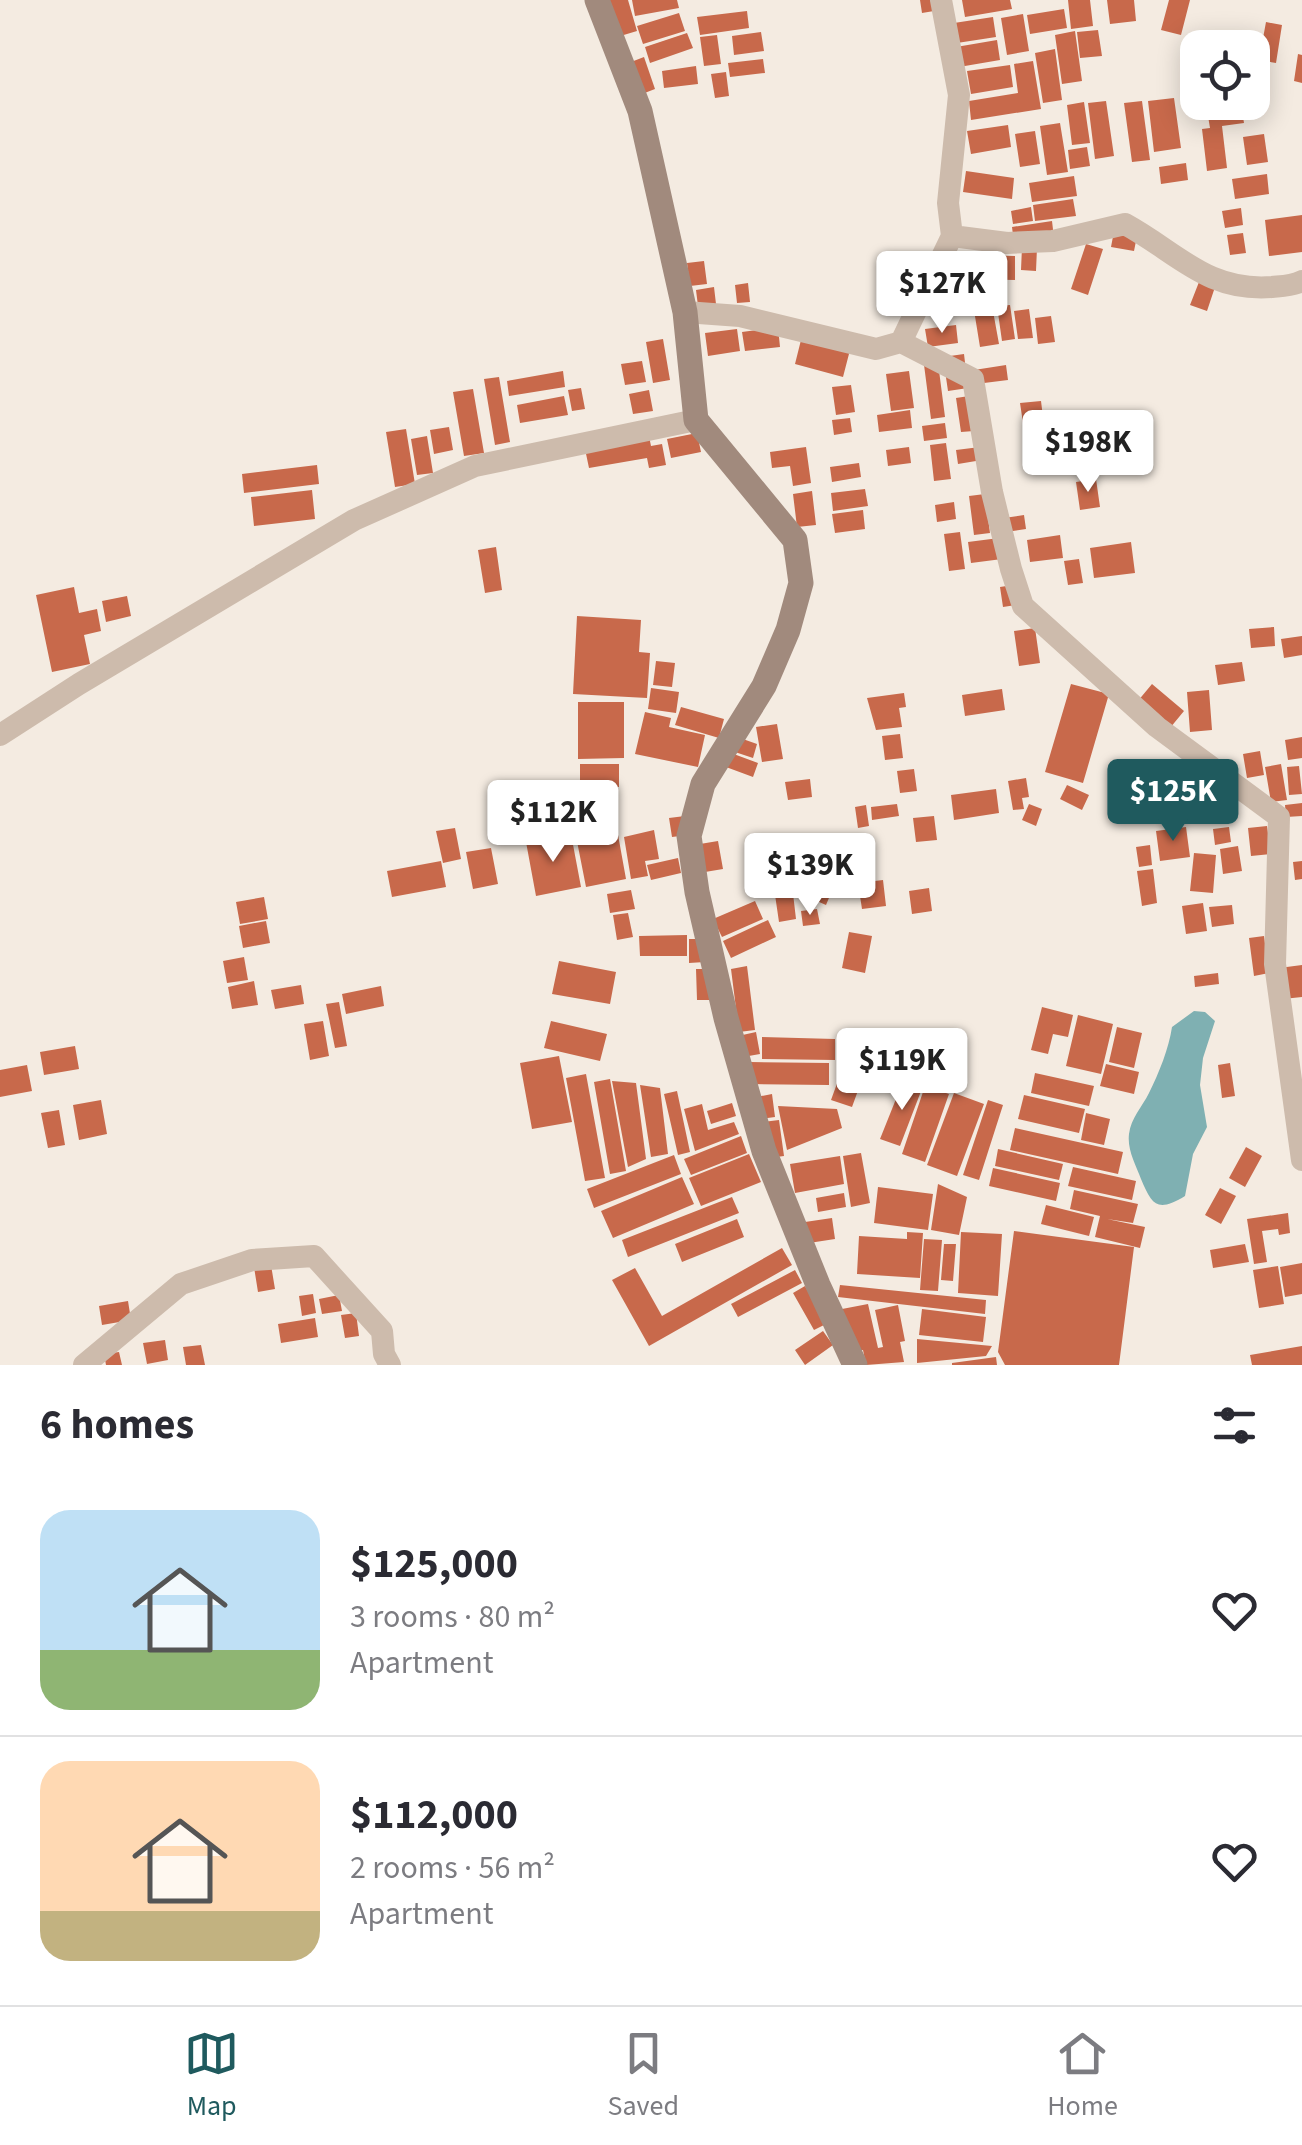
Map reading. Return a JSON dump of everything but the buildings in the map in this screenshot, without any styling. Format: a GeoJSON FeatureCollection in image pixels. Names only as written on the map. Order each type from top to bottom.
{"type":"FeatureCollection","features":[{"type":"Feature","properties":{"kind":"street"},"geometry":{"type":"LineString","coordinates":[[597,0],[640,111],[686,312],[696,420],[794,540],[801,584],[788,630],[764,686],[703,784],[690,836],[697,892],[726,1018],[764,1151],[818,1286],[855,1365]]}},
{"type":"Feature","properties":{"kind":"street"},"geometry":{"type":"LineString","coordinates":[[901,342],[952,236],[948,203],[960,94],[941,0]]}},
{"type":"Feature","properties":{"kind":"street"},"geometry":{"type":"LineString","coordinates":[[952,236],[1008,244],[1053,241],[1125,224],[1210,279],[1244,289],[1302,281]]}},
{"type":"Feature","properties":{"kind":"street"},"geometry":{"type":"LineString","coordinates":[[686,312],[740,316],[876,349],[901,342],[973,379],[992,492],[1010,569],[1024,606],[1157,727],[1280,817],[1274,964],[1302,1160]]}},
{"type":"Feature","properties":{"kind":"street"},"geometry":{"type":"LineString","coordinates":[[0,735],[78,684],[354,520],[474,466],[696,420]]}},
{"type":"Feature","properties":{"kind":"street"},"geometry":{"type":"LineString","coordinates":[[84,1365],[181,1284],[252,1260],[314,1256],[382,1331],[384,1354],[390,1365]]}},
{"type":"Feature","properties":{"kind":"water"},"geometry":{"type":"Polygon","coordinates":[[[1194,1011],[1205,1012],[1215,1021],[1203,1058],[1200,1085],[1207,1127],[1193,1154],[1185,1196],[1162,1205],[1152,1200],[1145,1188],[1131,1152],[1129,1134],[1160,1069],[1172,1027],[1194,1011]]]}}]}
